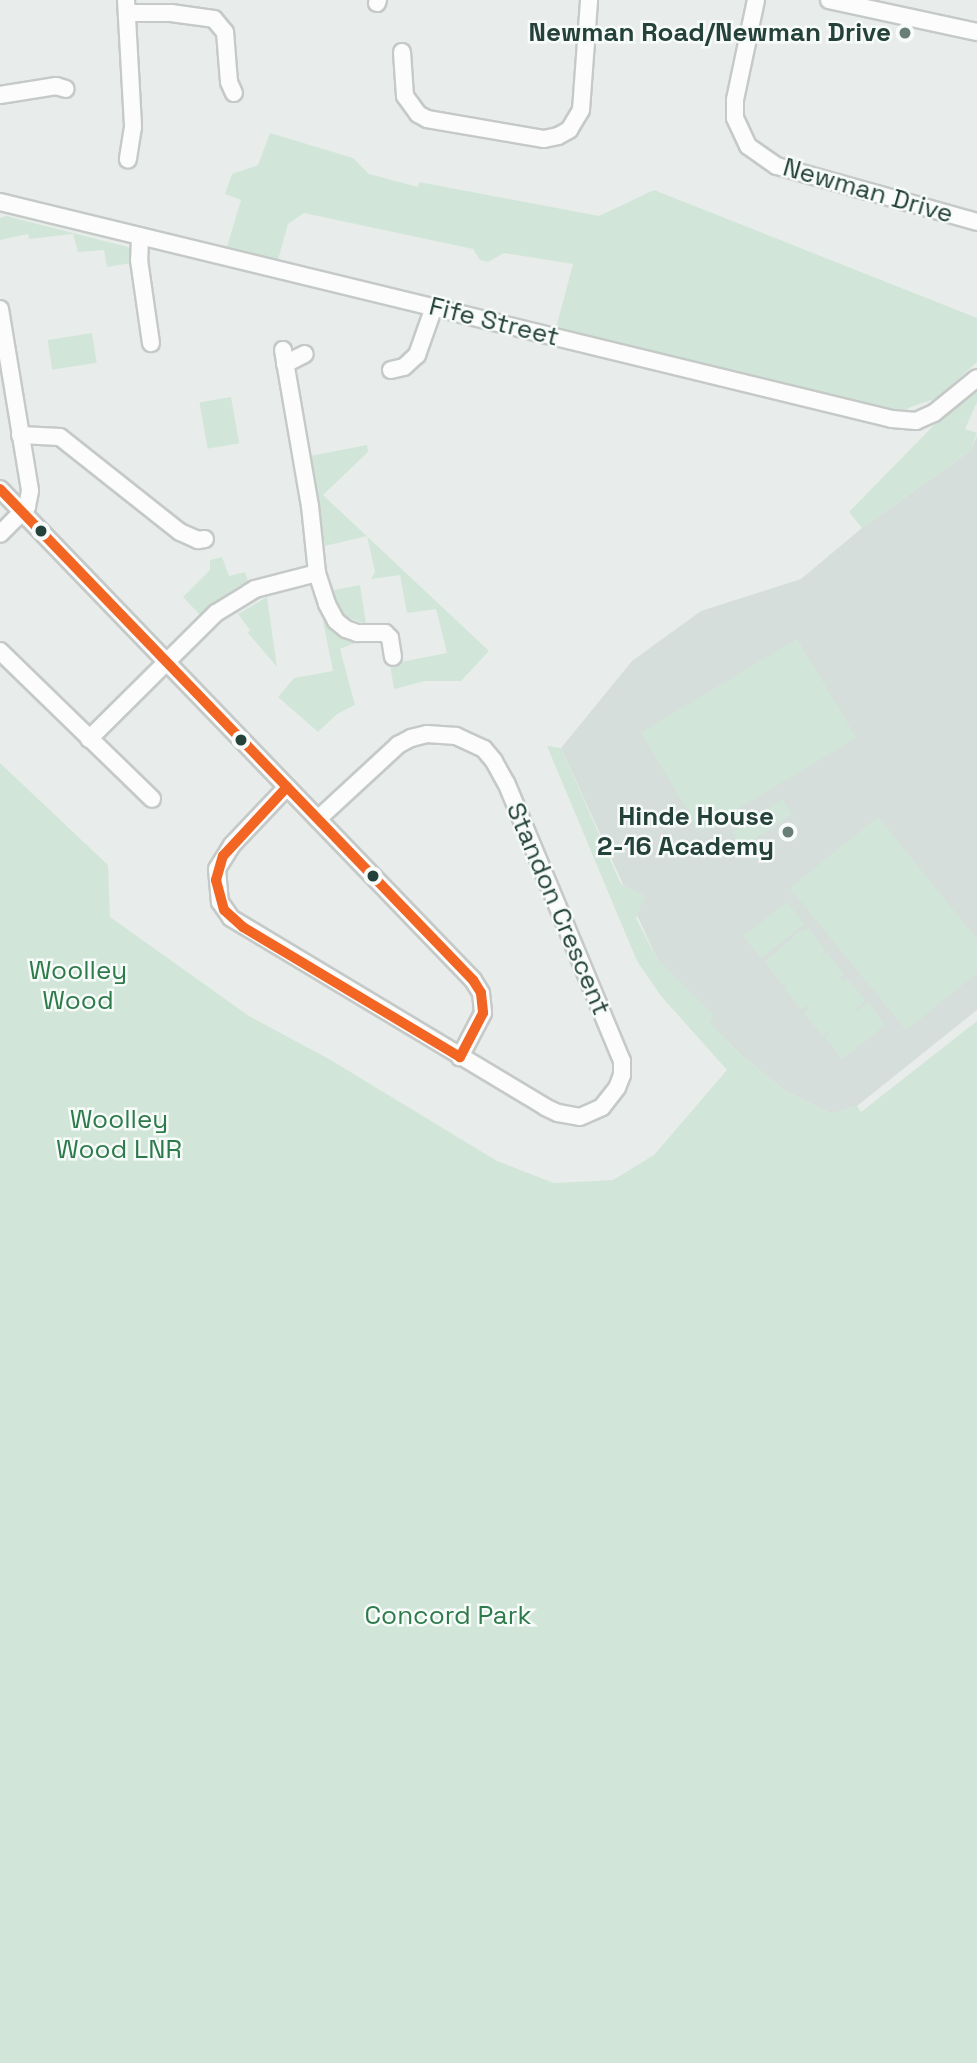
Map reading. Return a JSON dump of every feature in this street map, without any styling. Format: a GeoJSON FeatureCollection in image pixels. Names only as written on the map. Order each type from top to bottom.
{"type":"FeatureCollection","features":[{"type":"Feature","properties":{"kind":"street"},"geometry":{"type":"LineString","coordinates":[[402,52],[405,96],[418,114],[427,119],[544,139],[558,136],[569,130],[581,110],[589,0]]}},
{"type":"Feature","properties":{"kind":"street","name":"Newman Drive"},"geometry":{"type":"LineString","coordinates":[[756,0],[735,100],[735,118],[748,146],[777,166],[977,222]]}},
{"type":"Feature","properties":{"kind":"street"},"geometry":{"type":"LineString","coordinates":[[829,0],[977,32]]}},
{"type":"Feature","properties":{"kind":"street"},"geometry":{"type":"LineString","coordinates":[[128,160],[133,127],[127,7],[214,19],[225,32],[229,82],[234,93]]}},
{"type":"Feature","properties":{"kind":"street"},"geometry":{"type":"LineString","coordinates":[[0,95],[56,86],[66,89]]}},
{"type":"Feature","properties":{"kind":"street","name":"Fife Street"},"geometry":{"type":"LineString","coordinates":[[0,202],[907,422],[934,414],[977,378]]}},
{"type":"Feature","properties":{"kind":"street"},"geometry":{"type":"LineString","coordinates":[[140,237],[139,260],[151,343]]}},
{"type":"Feature","properties":{"kind":"street"},"geometry":{"type":"LineString","coordinates":[[391,370],[404,367],[417,355],[434,307]]}},
{"type":"Feature","properties":{"kind":"street"},"geometry":{"type":"LineString","coordinates":[[0,309],[30,491],[30,500],[22,512],[0,534]]}},
{"type":"Feature","properties":{"kind":"street"},"geometry":{"type":"LineString","coordinates":[[305,354],[284,357],[310,506],[317,573],[336,621],[357,633],[385,633],[390,638],[393,657]]}},
{"type":"Feature","properties":{"kind":"street"},"geometry":{"type":"LineString","coordinates":[[20,435],[60,437],[180,532],[198,540],[205,539]]}},
{"type":"Feature","properties":{"kind":"street"},"geometry":{"type":"LineString","coordinates":[[0,489],[477,987],[483,1013],[460,1057]]}},
{"type":"Feature","properties":{"kind":"street"},"geometry":{"type":"LineString","coordinates":[[89,739],[216,613],[239,596],[255,589],[317,573]]}},
{"type":"Feature","properties":{"kind":"street"},"geometry":{"type":"LineString","coordinates":[[0,651],[152,799]]}},
{"type":"Feature","properties":{"kind":"street","name":"Standon Crescent"},"geometry":{"type":"LineString","coordinates":[[287,787],[223,856],[216,880],[224,910],[243,927],[545,1107],[580,1117],[602,1107],[617,1088],[622,1076],[622,1061],[494,761],[484,749],[456,736],[427,734],[411,738],[398,744],[318,819]]}},
{"type":"Feature","properties":{"kind":"shaded area","name":"Hinde House 2-16 Academy"},"geometry":{"type":"Polygon","coordinates":[[[977,436],[977,1010],[857,1106],[831,1114],[784,1090],[741,1055],[708,1022],[657,959],[561,748],[632,661],[701,611],[801,579],[862,528],[971,450],[977,436]]]}},
{"type":"Feature","properties":{"kind":"green space"},"geometry":{"type":"Polygon","coordinates":[[[270,133],[353,158],[369,174],[418,187],[419,182],[599,216],[654,190],[977,318],[977,362],[937,398],[908,408],[907,419],[556,328],[573,264],[504,253],[488,262],[480,260],[473,249],[304,213],[288,224],[278,260],[227,247],[241,200],[225,194],[232,174],[258,165],[270,133]]]}},
{"type":"Feature","properties":{"kind":"green space"},"geometry":{"type":"Polygon","coordinates":[[[6,216],[128,247],[131,263],[107,267],[104,250],[78,252],[73,234],[29,239],[28,234],[0,240],[0,218],[6,216]]]}},
{"type":"Feature","properties":{"kind":"green space"},"geometry":{"type":"Polygon","coordinates":[[[92,333],[97,363],[52,370],[48,340],[92,333]]]}},
{"type":"Feature","properties":{"kind":"green space"},"geometry":{"type":"Polygon","coordinates":[[[977,381],[977,402],[965,429],[977,433],[971,450],[862,528],[849,512],[977,381]]]}},
{"type":"Feature","properties":{"kind":"green space"},"geometry":{"type":"Polygon","coordinates":[[[231,397],[239,443],[208,449],[199,403],[231,397]]]}},
{"type":"Feature","properties":{"kind":"green space"},"geometry":{"type":"Polygon","coordinates":[[[367,445],[368,452],[323,495],[367,536],[325,546],[310,456],[367,445]]]}},
{"type":"Feature","properties":{"kind":"green space"},"geometry":{"type":"Polygon","coordinates":[[[367,536],[489,651],[461,681],[425,681],[394,689],[390,664],[447,653],[436,609],[407,613],[400,575],[371,579],[375,572],[367,536]]]}},
{"type":"Feature","properties":{"kind":"green space"},"geometry":{"type":"Polygon","coordinates":[[[222,557],[229,576],[245,572],[248,581],[222,597],[201,616],[183,597],[210,570],[210,560],[222,557]]]}},
{"type":"Feature","properties":{"kind":"green space"},"geometry":{"type":"Polygon","coordinates":[[[360,585],[366,624],[344,616],[329,591],[360,585]]]}},
{"type":"Feature","properties":{"kind":"green space"},"geometry":{"type":"Polygon","coordinates":[[[267,597],[277,667],[248,633],[250,630],[238,614],[267,597]]]}},
{"type":"Feature","properties":{"kind":"green space"},"geometry":{"type":"Polygon","coordinates":[[[323,621],[357,642],[340,649],[355,705],[337,714],[318,732],[278,697],[294,678],[333,671],[323,621]]]}},
{"type":"Feature","properties":{"kind":"green space"},"geometry":{"type":"Polygon","coordinates":[[[797,639],[856,738],[700,831],[641,733],[797,639]]]}},
{"type":"Feature","properties":{"kind":"green space","name":"Concord Park"},"geometry":{"type":"Polygon","coordinates":[[[547,746],[561,748],[621,884],[645,896],[636,918],[657,959],[713,1015],[709,1022],[741,1055],[784,1090],[831,1114],[857,1106],[861,1112],[977,1021],[977,2063],[0,2063],[0,763],[108,865],[110,917],[249,1016],[329,1059],[497,1161],[554,1183],[613,1180],[654,1155],[727,1070],[661,996],[637,961],[547,746]]]}},
{"type":"Feature","properties":{"kind":"green space"},"geometry":{"type":"Polygon","coordinates":[[[782,799],[792,814],[742,847],[732,833],[782,799]]]}},
{"type":"Feature","properties":{"kind":"green space"},"geometry":{"type":"Polygon","coordinates":[[[878,817],[977,939],[977,973],[906,1030],[790,888],[878,817]]]}},
{"type":"Feature","properties":{"kind":"green space"},"geometry":{"type":"Polygon","coordinates":[[[787,902],[804,924],[761,958],[744,936],[787,902]]]}},
{"type":"Feature","properties":{"kind":"green space"},"geometry":{"type":"Polygon","coordinates":[[[808,928],[825,950],[820,955],[827,953],[844,974],[840,978],[843,982],[847,979],[865,1000],[851,1016],[868,1003],[885,1025],[842,1059],[825,1037],[829,1034],[827,1031],[822,1035],[804,1013],[810,1008],[807,1005],[801,1009],[784,987],[788,983],[782,984],[765,962],[801,930],[803,932],[808,928]]]}},
{"type":"Feature","properties":{"kind":"transit line"},"geometry":{"type":"LineString","coordinates":[[0,489],[473,980],[481,993],[483,1013],[460,1057],[243,927],[224,910],[216,880],[223,856],[287,787]]}},
{"type":"Feature","properties":{"kind":"place","name":"Newman Road/Newman Drive"},"geometry":{"type":"Point","coordinates":[905,33]}},
{"type":"Feature","properties":{"kind":"place","name":"Hinde House 2-16 Academy"},"geometry":{"type":"Point","coordinates":[788,832]}},
{"type":"Feature","properties":{"kind":"park label","name":"Woolley Wood"},"geometry":{"type":"Point","coordinates":[78,986]}},
{"type":"Feature","properties":{"kind":"park label","name":"Woolley Wood LNR"},"geometry":{"type":"Point","coordinates":[119,1135]}}]}
